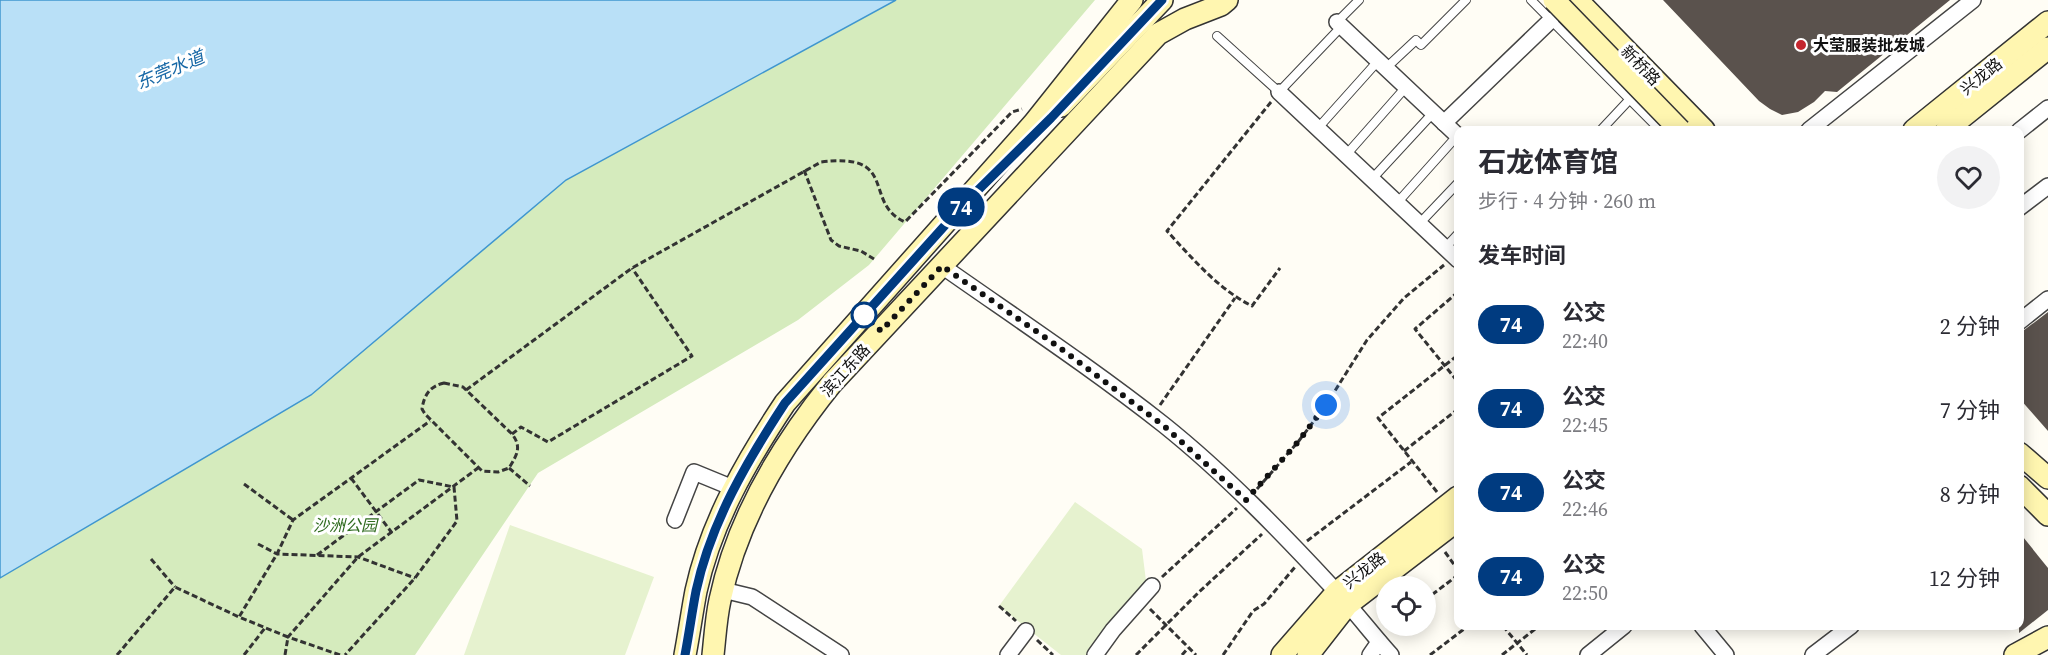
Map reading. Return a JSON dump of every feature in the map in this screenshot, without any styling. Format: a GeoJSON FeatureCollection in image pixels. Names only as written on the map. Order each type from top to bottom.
{"type":"FeatureCollection","features":[{"type":"Feature","properties":{"kind":"main road","name":"滨江东路"},"geometry":{"type":"LineString","coordinates":[[685,655],[696,590],[712,539],[733,488],[761,438],[785,403],[1034,123],[1132,0]]}},
{"type":"Feature","properties":{"kind":"main road"},"geometry":{"type":"LineString","coordinates":[[966,202],[1051,118],[1162,0]]}},
{"type":"Feature","properties":{"kind":"main road"},"geometry":{"type":"LineString","coordinates":[[1158,34],[1191,0]]}},
{"type":"Feature","properties":{"kind":"main road","name":"滨江东路"},"geometry":{"type":"LineString","coordinates":[[713,655],[723,590],[735,549],[780,454],[803,419],[832,384],[1158,34],[1185,19],[1221,5],[1227,0]]}},
{"type":"Feature","properties":{"kind":"main road","name":"新桥路"},"geometry":{"type":"LineString","coordinates":[[1577,0],[1700,126]]}},
{"type":"Feature","properties":{"kind":"main road","name":"新桥路"},"geometry":{"type":"LineString","coordinates":[[1552,10],[1676,126]]}},
{"type":"Feature","properties":{"kind":"main road","name":"兴龙路"},"geometry":{"type":"LineString","coordinates":[[1919,126],[2048,22]]}},
{"type":"Feature","properties":{"kind":"main road","name":"兴龙路"},"geometry":{"type":"LineString","coordinates":[[1951,126],[2048,48]]}},
{"type":"Feature","properties":{"kind":"main road"},"geometry":{"type":"LineString","coordinates":[[2024,457],[2048,478]]}},
{"type":"Feature","properties":{"kind":"main road"},"geometry":{"type":"LineString","coordinates":[[2024,492],[2048,515]]}},
{"type":"Feature","properties":{"kind":"main road","name":"兴龙路"},"geometry":{"type":"LineString","coordinates":[[1308,655],[1342,598],[1435,538],[1454,507]]}},
{"type":"Feature","properties":{"kind":"main road","name":"兴龙路"},"geometry":{"type":"LineString","coordinates":[[1282,655],[1342,598],[1454,507]]}},
{"type":"Feature","properties":{"kind":"main road"},"geometry":{"type":"LineString","coordinates":[[2015,655],[2048,637]]}},
{"type":"Feature","properties":{"kind":"street"},"geometry":{"type":"LineString","coordinates":[[1814,126],[1973,0]]}},
{"type":"Feature","properties":{"kind":"street"},"geometry":{"type":"LineString","coordinates":[[1439,118],[1552,10]]}},
{"type":"Feature","properties":{"kind":"street"},"geometry":{"type":"LineString","coordinates":[[1340,24],[1454,132]]}},
{"type":"Feature","properties":{"kind":"street"},"geometry":{"type":"LineString","coordinates":[[1279,92],[1452,255]]}},
{"type":"Feature","properties":{"kind":"street"},"geometry":{"type":"LineString","coordinates":[[2024,127],[2048,108]]}},
{"type":"Feature","properties":{"kind":"street"},"geometry":{"type":"LineString","coordinates":[[2024,204],[2048,186]]}},
{"type":"Feature","properties":{"kind":"street"},"geometry":{"type":"LineString","coordinates":[[942,266],[1056,345],[1152,417],[1214,469],[1300,553],[1391,655]]}},
{"type":"Feature","properties":{"kind":"street"},"geometry":{"type":"LineString","coordinates":[[2024,318],[2048,299]]}},
{"type":"Feature","properties":{"kind":"street"},"geometry":{"type":"LineString","coordinates":[[675,520],[694,472],[733,488]]}},
{"type":"Feature","properties":{"kind":"street"},"geometry":{"type":"LineString","coordinates":[[1095,655],[1113,630],[1152,586]]}},
{"type":"Feature","properties":{"kind":"street"},"geometry":{"type":"LineString","coordinates":[[723,590],[752,597],[841,655]]}},
{"type":"Feature","properties":{"kind":"street"},"geometry":{"type":"LineString","coordinates":[[1588,655],[1619,630]]}},
{"type":"Feature","properties":{"kind":"street"},"geometry":{"type":"LineString","coordinates":[[1705,630],[1726,655]]}},
{"type":"Feature","properties":{"kind":"street"},"geometry":{"type":"LineString","coordinates":[[1813,655],[1846,630]]}},
{"type":"Feature","properties":{"kind":"street"},"geometry":{"type":"LineString","coordinates":[[1008,655],[1026,631]]}},
{"type":"Feature","properties":{"kind":"street"},"geometry":{"type":"LineString","coordinates":[[1370,655],[1379,642]]}},
{"type":"Feature","properties":{"kind":"lane"},"geometry":{"type":"LineString","coordinates":[[1217,36],[1279,92],[1359,0]]}},
{"type":"Feature","properties":{"kind":"lane"},"geometry":{"type":"LineString","coordinates":[[1318,128],[1382,65],[1416,40],[1421,45],[1466,0]]}},
{"type":"Feature","properties":{"kind":"lane"},"geometry":{"type":"LineString","coordinates":[[1531,0],[1552,10],[1629,99],[1656,126]]}},
{"type":"Feature","properties":{"kind":"lane"},"geometry":{"type":"LineString","coordinates":[[1346,155],[1406,87]]}},
{"type":"Feature","properties":{"kind":"lane"},"geometry":{"type":"LineString","coordinates":[[1605,126],[1629,99]]}},
{"type":"Feature","properties":{"kind":"lane"},"geometry":{"type":"LineString","coordinates":[[1372,179],[1439,118]]}},
{"type":"Feature","properties":{"kind":"lane"},"geometry":{"type":"LineString","coordinates":[[1397,203],[1454,140]]}},
{"type":"Feature","properties":{"kind":"lane"},"geometry":{"type":"LineString","coordinates":[[1419,224],[1454,187]]}},
{"type":"Feature","properties":{"kind":"path"},"geometry":{"type":"LineString","coordinates":[[1279,92],[1167,231],[1190,256],[1235,297],[1252,306],[1280,268]]}},
{"type":"Feature","properties":{"kind":"path"},"geometry":{"type":"LineString","coordinates":[[466,390],[632,268],[821,162],[851,160],[866,166],[878,180],[882,196],[893,217],[905,222],[1012,112],[1024,108]]}},
{"type":"Feature","properties":{"kind":"path"},"geometry":{"type":"LineString","coordinates":[[804,170],[831,240],[839,246],[861,251],[874,259]]}},
{"type":"Feature","properties":{"kind":"path"},"geometry":{"type":"LineString","coordinates":[[1152,586],[1246,500],[1298,442],[1319,414],[1366,340],[1404,298],[1452,255]]}},
{"type":"Feature","properties":{"kind":"path"},"geometry":{"type":"LineString","coordinates":[[512,434],[521,427],[548,442],[692,356],[632,268]]}},
{"type":"Feature","properties":{"kind":"path"},"geometry":{"type":"LineString","coordinates":[[1454,295],[1415,329],[1454,377]]}},
{"type":"Feature","properties":{"kind":"path"},"geometry":{"type":"LineString","coordinates":[[1152,417],[1235,297]]}},
{"type":"Feature","properties":{"kind":"path"},"geometry":{"type":"LineString","coordinates":[[1454,358],[1378,418],[1412,462],[1454,507]]}},
{"type":"Feature","properties":{"kind":"path"},"geometry":{"type":"LineString","coordinates":[[444,383],[458,384],[512,434],[519,449],[509,468],[498,472],[482,471],[430,421],[422,409],[425,396],[431,388],[444,383]]}},
{"type":"Feature","properties":{"kind":"path"},"geometry":{"type":"LineString","coordinates":[[1404,451],[1454,412]]}},
{"type":"Feature","properties":{"kind":"path"},"geometry":{"type":"LineString","coordinates":[[239,617],[277,554],[293,520],[430,421]]}},
{"type":"Feature","properties":{"kind":"path"},"geometry":{"type":"LineString","coordinates":[[1223,655],[1253,610],[1264,604],[1300,553],[1412,462]]}},
{"type":"Feature","properties":{"kind":"path"},"geometry":{"type":"LineString","coordinates":[[285,655],[288,637],[358,557],[478,468]]}},
{"type":"Feature","properties":{"kind":"path"},"geometry":{"type":"LineString","coordinates":[[509,468],[530,486]]}},
{"type":"Feature","properties":{"kind":"path"},"geometry":{"type":"LineString","coordinates":[[351,477],[392,533]]}},
{"type":"Feature","properties":{"kind":"path"},"geometry":{"type":"LineString","coordinates":[[317,555],[419,480],[454,487]]}},
{"type":"Feature","properties":{"kind":"path"},"geometry":{"type":"LineString","coordinates":[[244,484],[293,520]]}},
{"type":"Feature","properties":{"kind":"path"},"geometry":{"type":"LineString","coordinates":[[345,655],[415,578],[457,521],[454,487]]}},
{"type":"Feature","properties":{"kind":"path"},"geometry":{"type":"LineString","coordinates":[[1136,655],[1199,592],[1272,525]]}},
{"type":"Feature","properties":{"kind":"path"},"geometry":{"type":"LineString","coordinates":[[1435,538],[1454,564]]}},
{"type":"Feature","properties":{"kind":"path"},"geometry":{"type":"LineString","coordinates":[[258,544],[277,554],[358,557],[415,578]]}},
{"type":"Feature","properties":{"kind":"path"},"geometry":{"type":"LineString","coordinates":[[151,559],[175,587],[265,628],[340,655]]}},
{"type":"Feature","properties":{"kind":"path"},"geometry":{"type":"LineString","coordinates":[[1436,592],[1454,578]]}},
{"type":"Feature","properties":{"kind":"path"},"geometry":{"type":"LineString","coordinates":[[117,655],[175,587]]}},
{"type":"Feature","properties":{"kind":"path"},"geometry":{"type":"LineString","coordinates":[[1140,599],[1196,655]]}},
{"type":"Feature","properties":{"kind":"path"},"geometry":{"type":"LineString","coordinates":[[244,655],[265,628]]}},
{"type":"Feature","properties":{"kind":"path"},"geometry":{"type":"LineString","coordinates":[[1430,655],[1463,630]]}},
{"type":"Feature","properties":{"kind":"path"},"geometry":{"type":"LineString","coordinates":[[1506,630],[1527,655]]}},
{"type":"Feature","properties":{"kind":"path"},"geometry":{"type":"LineString","coordinates":[[1502,655],[1534,630]]}},
{"type":"Feature","properties":{"kind":"path"},"geometry":{"type":"LineString","coordinates":[[1182,655],[1188,648]]}},
{"type":"Feature","properties":{"kind":"green space","name":"沙洲公园"},"geometry":{"type":"Polygon","coordinates":[[[896,0],[1095,0],[869,265],[798,320],[538,473],[415,655],[0,655],[0,578],[311,395],[566,180],[896,0]]]}},
{"type":"Feature","properties":{"kind":"green space"},"geometry":{"type":"Polygon","coordinates":[[[1075,502],[1142,549],[1146,581],[1088,655],[1061,655],[999,606],[1075,502]]]}},
{"type":"Feature","properties":{"kind":"green space"},"geometry":{"type":"Polygon","coordinates":[[[510,525],[654,577],[625,655],[464,655],[510,525]]]}},
{"type":"Feature","properties":{"kind":"water","name":"东莞水道"},"geometry":{"type":"Polygon","coordinates":[[[0,0],[896,0],[566,180],[311,395],[0,578],[0,0]]]}},
{"type":"Feature","properties":{"kind":"building","name":"大莹服装批发城"},"geometry":{"type":"Polygon","coordinates":[[[1663,0],[1950,0],[1837,92],[1825,91],[1814,102],[1798,112],[1782,115],[1759,101],[1663,0]]]}},
{"type":"Feature","properties":{"kind":"building"},"geometry":{"type":"Polygon","coordinates":[[[2048,312],[2048,431],[2024,404],[2024,330],[2048,312]]]}},
{"type":"Feature","properties":{"kind":"building"},"geometry":{"type":"Polygon","coordinates":[[[2024,538],[2048,568],[2048,610],[2024,629],[2024,538]]]}},
{"type":"Feature","properties":{"kind":"bus line","name":"74"},"geometry":{"type":"LineString","coordinates":[[685,655],[696,590],[712,539],[733,488],[761,438],[785,403],[966,202],[1051,118],[1162,0]]}},
{"type":"Feature","properties":{"kind":"place","name":"大莹服装批发城"},"geometry":{"type":"Point","coordinates":[1801,45]}},
{"type":"Feature","properties":{"kind":"route"},"geometry":{"type":"LineString","coordinates":[[864,315],[881,331],[942,266],[1056,345],[1164,426],[1246,500],[1298,442],[1326,405]]}}]}
